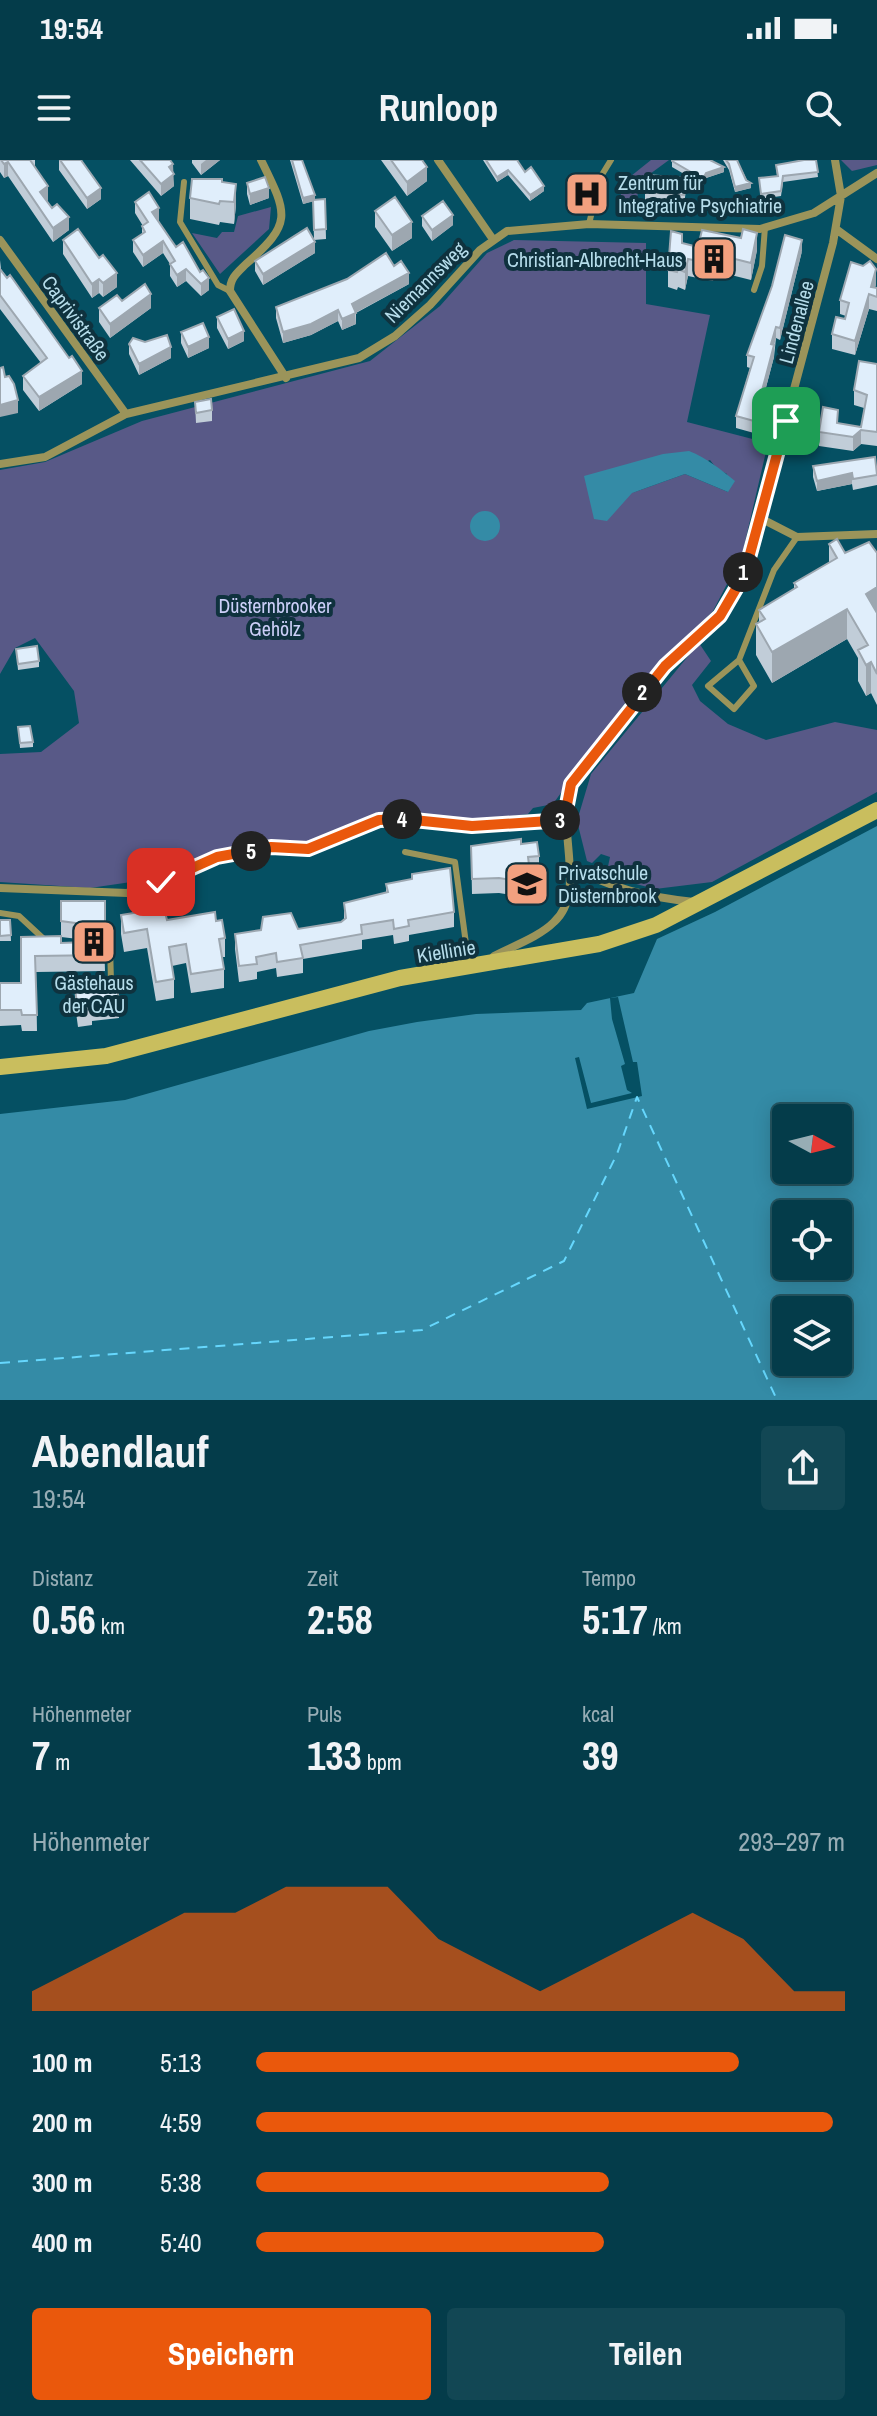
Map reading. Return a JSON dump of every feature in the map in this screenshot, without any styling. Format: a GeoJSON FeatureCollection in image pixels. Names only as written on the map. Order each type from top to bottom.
{"type":"FeatureCollection","features":[{"type":"Feature","properties":{"kind":"street"},"geometry":{"type":"LineString","coordinates":[[261,160],[282,210],[282,223],[274,240],[232,277],[230,291],[234,302],[286,378]]}},
{"type":"Feature","properties":{"kind":"street"},"geometry":{"type":"LineString","coordinates":[[438,160],[492,238]]}},
{"type":"Feature","properties":{"kind":"street","name":"Lindenallee"},"geometry":{"type":"LineString","coordinates":[[473,967],[553,924],[569,902],[570,865],[564,820],[571,784],[614,726],[665,666],[720,616],[750,554],[836,229],[841,196],[835,160]]}},
{"type":"Feature","properties":{"kind":"street","name":"Niemannsweg"},"geometry":{"type":"LineString","coordinates":[[0,464],[45,457],[69,447],[126,414],[339,365],[378,349],[430,305],[492,238],[526,228],[589,224],[765,227],[814,213],[877,173]]}},
{"type":"Feature","properties":{"kind":"street"},"geometry":{"type":"LineString","coordinates":[[836,229],[877,259]]}},
{"type":"Feature","properties":{"kind":"street","name":"Caprivistraße"},"geometry":{"type":"LineString","coordinates":[[0,240],[126,414]]}},
{"type":"Feature","properties":{"kind":"street"},"geometry":{"type":"LineString","coordinates":[[760,518],[797,537],[877,534]]}},
{"type":"Feature","properties":{"kind":"street","name":"Kiellinie"},"geometry":{"type":"LineString","coordinates":[[0,1067],[106,1056],[338,992],[599,944],[656,925],[702,903],[877,810]]}},
{"type":"Feature","properties":{"kind":"street"},"geometry":{"type":"LineString","coordinates":[[0,888],[127,893],[217,857],[271,847],[308,849],[367,824],[393,819],[472,826],[564,820]]}},
{"type":"Feature","properties":{"kind":"street"},"geometry":{"type":"LineString","coordinates":[[570,865],[602,884],[628,893],[702,903]]}},
{"type":"Feature","properties":{"kind":"lane"},"geometry":{"type":"LineString","coordinates":[[589,224],[600,178],[611,160]]}},
{"type":"Feature","properties":{"kind":"lane"},"geometry":{"type":"LineString","coordinates":[[184,182],[180,222],[218,285],[230,291]]}},
{"type":"Feature","properties":{"kind":"lane"},"geometry":{"type":"LineString","coordinates":[[754,290],[762,266],[765,227]]}},
{"type":"Feature","properties":{"kind":"lane"},"geometry":{"type":"LineString","coordinates":[[739,660],[754,686],[734,709],[708,686],[739,660],[774,570],[797,537]]}},
{"type":"Feature","properties":{"kind":"lane"},"geometry":{"type":"LineString","coordinates":[[405,852],[455,862],[473,967]]}},
{"type":"Feature","properties":{"kind":"lane"},"geometry":{"type":"LineString","coordinates":[[0,913],[19,916],[43,939],[57,943]]}},
{"type":"Feature","properties":{"kind":"lane"},"geometry":{"type":"LineString","coordinates":[[103,944],[110,945],[111,982]]}},
{"type":"Feature","properties":{"kind":"green space"},"geometry":{"type":"Polygon","coordinates":[[[651,160],[669,160],[639,182],[636,209],[616,208],[626,180],[651,160]]]}},
{"type":"Feature","properties":{"kind":"green space"},"geometry":{"type":"Polygon","coordinates":[[[841,160],[877,160],[877,165],[852,171],[841,160]]]}},
{"type":"Feature","properties":{"kind":"green space"},"geometry":{"type":"Polygon","coordinates":[[[271,207],[269,229],[220,274],[192,233],[217,238],[222,232],[234,232],[238,216],[271,207]]]}},
{"type":"Feature","properties":{"kind":"green space","name":"Düsternbrooker Gehölz"},"geometry":{"type":"Polygon","coordinates":[[[514,240],[646,243],[646,304],[710,315],[687,422],[768,443],[742,555],[713,611],[625,703],[553,804],[533,808],[528,814],[469,822],[383,815],[307,842],[247,845],[138,881],[90,888],[0,882],[0,754],[41,752],[79,723],[74,691],[35,638],[15,648],[0,674],[0,470],[45,462],[142,421],[370,361],[440,306],[487,253],[514,240]],[[710,460],[632,493],[685,474],[728,492],[727,474],[717,469],[710,460]]]}},
{"type":"Feature","properties":{"kind":"green space"},"geometry":{"type":"Polygon","coordinates":[[[699,643],[711,661],[692,685],[700,701],[728,724],[766,740],[835,722],[877,730],[877,792],[712,882],[655,889],[606,876],[610,857],[601,854],[592,863],[587,861],[577,821],[591,774],[699,643]]]}},
{"type":"Feature","properties":{"kind":"shaded area"},"geometry":{"type":"Polygon","coordinates":[[[689,451],[708,460],[735,481],[728,492],[685,474],[632,493],[607,521],[594,519],[584,476],[663,454],[689,451]]]}},
{"type":"Feature","properties":{"kind":"shaded area"},"geometry":{"type":"Polygon","coordinates":[[[485,511],[496,515],[500,526],[496,537],[485,541],[474,537],[470,526],[474,515],[485,511]]]}},
{"type":"Feature","properties":{"kind":"shaded area"},"geometry":{"type":"Polygon","coordinates":[[[877,826],[877,1400],[0,1400],[0,1114],[125,1100],[369,1031],[417,1022],[476,1014],[581,1010],[587,1003],[634,993],[657,939],[715,912],[877,826]]]}},
{"type":"Feature","properties":{"kind":"pier"},"geometry":{"type":"Polygon","coordinates":[[[618,997],[633,1062],[637,1062],[642,1096],[587,1109],[575,1058],[579,1057],[591,1103],[632,1093],[627,1090],[621,1066],[625,1064],[612,1019],[610,998],[618,997]]]}},
{"type":"Feature","properties":{"kind":"building"},"geometry":{"type":"Polygon","coordinates":[[[1,160],[30,160],[48,186],[40,192],[52,208],[57,204],[69,217],[53,228],[8,162],[4,164],[1,160]]]}},
{"type":"Feature","properties":{"kind":"building"},"geometry":{"type":"Polygon","coordinates":[[[60,160],[81,160],[101,188],[87,198],[60,160]]]}},
{"type":"Feature","properties":{"kind":"building"},"geometry":{"type":"Polygon","coordinates":[[[140,160],[170,160],[173,164],[169,167],[174,174],[161,184],[140,160]]]}},
{"type":"Feature","properties":{"kind":"building"},"geometry":{"type":"Polygon","coordinates":[[[292,160],[302,160],[315,195],[303,198],[292,160]]]}},
{"type":"Feature","properties":{"kind":"building"},"geometry":{"type":"Polygon","coordinates":[[[391,160],[422,160],[427,167],[407,182],[391,160]]]}},
{"type":"Feature","properties":{"kind":"building"},"geometry":{"type":"Polygon","coordinates":[[[486,160],[517,160],[525,172],[531,167],[544,186],[530,195],[508,170],[497,177],[486,160]]]}},
{"type":"Feature","properties":{"kind":"building"},"geometry":{"type":"Polygon","coordinates":[[[672,160],[710,160],[724,167],[706,173],[703,179],[672,160]]]}},
{"type":"Feature","properties":{"kind":"building"},"geometry":{"type":"Polygon","coordinates":[[[726,160],[737,160],[746,180],[751,183],[735,187],[726,160]]]}},
{"type":"Feature","properties":{"kind":"building"},"geometry":{"type":"Polygon","coordinates":[[[816,160],[818,172],[783,176],[781,191],[761,194],[759,178],[778,176],[776,165],[816,160]]]}},
{"type":"Feature","properties":{"kind":"building"},"geometry":{"type":"Polygon","coordinates":[[[647,175],[686,178],[684,195],[645,192],[647,175]]]}},
{"type":"Feature","properties":{"kind":"building"},"geometry":{"type":"Polygon","coordinates":[[[265,177],[269,188],[250,194],[247,183],[265,177]]]}},
{"type":"Feature","properties":{"kind":"building"},"geometry":{"type":"Polygon","coordinates":[[[192,179],[222,179],[222,182],[236,184],[234,202],[220,201],[219,204],[190,198],[192,179]]]}},
{"type":"Feature","properties":{"kind":"building"},"geometry":{"type":"Polygon","coordinates":[[[149,192],[159,208],[152,212],[176,247],[183,242],[200,272],[203,270],[209,278],[201,284],[186,269],[177,275],[170,264],[175,261],[163,241],[143,255],[133,240],[145,232],[142,226],[148,222],[135,202],[149,192]]]}},
{"type":"Feature","properties":{"kind":"building"},"geometry":{"type":"Polygon","coordinates":[[[395,197],[412,222],[392,235],[375,211],[395,197]]]}},
{"type":"Feature","properties":{"kind":"building"},"geometry":{"type":"Polygon","coordinates":[[[325,199],[326,229],[314,230],[313,200],[325,199]]]}},
{"type":"Feature","properties":{"kind":"building"},"geometry":{"type":"Polygon","coordinates":[[[443,201],[453,215],[432,230],[422,216],[443,201]]]}},
{"type":"Feature","properties":{"kind":"building"},"geometry":{"type":"Polygon","coordinates":[[[307,228],[315,242],[263,274],[255,261],[307,228]]]}},
{"type":"Feature","properties":{"kind":"building"},"geometry":{"type":"Polygon","coordinates":[[[78,229],[99,258],[103,255],[117,273],[103,283],[99,279],[92,284],[63,240],[78,229]]]}},
{"type":"Feature","properties":{"kind":"building"},"geometry":{"type":"Polygon","coordinates":[[[743,229],[757,233],[751,263],[715,254],[713,264],[688,259],[685,272],[668,270],[671,231],[682,234],[682,243],[698,247],[702,230],[741,238],[743,229]]]}},
{"type":"Feature","properties":{"kind":"building"},"geometry":{"type":"Polygon","coordinates":[[[785,235],[802,240],[780,328],[776,327],[771,344],[774,345],[754,421],[736,416],[754,357],[747,355],[772,286],[785,235]]]}},
{"type":"Feature","properties":{"kind":"building"},"geometry":{"type":"Polygon","coordinates":[[[386,253],[394,266],[401,261],[409,273],[352,304],[356,313],[342,319],[338,310],[311,324],[283,332],[276,307],[347,279],[386,253]]]}},
{"type":"Feature","properties":{"kind":"building"},"geometry":{"type":"Polygon","coordinates":[[[870,261],[876,269],[871,287],[877,288],[877,297],[869,294],[855,341],[832,334],[836,317],[845,319],[849,303],[840,300],[851,262],[863,266],[870,261]]]}},
{"type":"Feature","properties":{"kind":"building"},"geometry":{"type":"Polygon","coordinates":[[[0,269],[7,278],[10,275],[69,358],[72,356],[82,371],[39,397],[23,376],[47,358],[0,295],[0,269]]]}},
{"type":"Feature","properties":{"kind":"building"},"geometry":{"type":"Polygon","coordinates":[[[145,284],[151,294],[110,324],[99,308],[117,295],[122,301],[145,284]]]}},
{"type":"Feature","properties":{"kind":"building"},"geometry":{"type":"Polygon","coordinates":[[[234,309],[244,331],[228,339],[217,317],[234,309]]]}},
{"type":"Feature","properties":{"kind":"building"},"geometry":{"type":"Polygon","coordinates":[[[203,323],[209,337],[188,347],[181,332],[203,323]]]}},
{"type":"Feature","properties":{"kind":"building"},"geometry":{"type":"Polygon","coordinates":[[[167,335],[171,347],[139,364],[129,344],[133,338],[145,342],[167,335]]]}},
{"type":"Feature","properties":{"kind":"building"},"geometry":{"type":"Polygon","coordinates":[[[859,361],[877,364],[877,432],[861,430],[853,437],[819,432],[823,407],[838,410],[837,423],[861,427],[867,395],[854,390],[859,361]]]}},
{"type":"Feature","properties":{"kind":"building"},"geometry":{"type":"Polygon","coordinates":[[[3,367],[5,377],[9,376],[14,384],[18,400],[0,405],[0,368],[3,367]]]}},
{"type":"Feature","properties":{"kind":"building"},"geometry":{"type":"Polygon","coordinates":[[[211,399],[212,410],[196,413],[195,402],[211,399]]]}},
{"type":"Feature","properties":{"kind":"building"},"geometry":{"type":"Polygon","coordinates":[[[875,457],[877,475],[853,479],[852,473],[817,481],[813,466],[875,457]]]}},
{"type":"Feature","properties":{"kind":"building"},"geometry":{"type":"Polygon","coordinates":[[[837,539],[845,553],[869,542],[877,553],[877,587],[866,594],[877,613],[877,674],[871,662],[866,665],[858,650],[868,645],[847,609],[772,652],[756,624],[765,619],[759,610],[797,587],[794,583],[837,558],[829,544],[837,539]]]}},
{"type":"Feature","properties":{"kind":"building"},"geometry":{"type":"Polygon","coordinates":[[[37,646],[39,661],[18,664],[16,649],[37,646]]]}},
{"type":"Feature","properties":{"kind":"building"},"geometry":{"type":"Polygon","coordinates":[[[30,726],[33,742],[20,743],[18,727],[30,726]]]}},
{"type":"Feature","properties":{"kind":"building"},"geometry":{"type":"Polygon","coordinates":[[[521,839],[521,844],[537,842],[539,856],[528,857],[530,873],[524,874],[519,881],[472,879],[471,846],[521,839]]]}},
{"type":"Feature","properties":{"kind":"building"},"geometry":{"type":"Polygon","coordinates":[[[450,868],[454,912],[408,920],[409,926],[394,929],[393,920],[361,925],[362,934],[300,945],[303,958],[277,962],[276,953],[256,957],[257,964],[239,966],[235,934],[261,930],[263,917],[291,913],[298,929],[341,922],[346,918],[344,903],[388,892],[386,884],[412,879],[412,874],[450,868]]]}},
{"type":"Feature","properties":{"kind":"building"},"geometry":{"type":"Polygon","coordinates":[[[61,901],[105,901],[105,923],[97,928],[103,934],[105,955],[35,956],[37,1015],[22,1015],[21,1010],[0,1010],[0,983],[21,983],[21,937],[61,936],[61,943],[86,942],[91,925],[61,921],[61,901]]]}},
{"type":"Feature","properties":{"kind":"building"},"geometry":{"type":"Polygon","coordinates":[[[164,908],[167,920],[215,912],[216,921],[222,920],[225,938],[219,939],[224,969],[191,974],[186,944],[169,947],[174,979],[156,982],[147,929],[124,933],[121,915],[164,908]]]}},
{"type":"Feature","properties":{"kind":"building"},"geometry":{"type":"Polygon","coordinates":[[[0,920],[10,920],[11,935],[0,936],[0,920]]]}},
{"type":"Feature","properties":{"kind":"building"},"geometry":{"type":"Polygon","coordinates":[[[116,978],[119,1002],[91,1005],[92,1009],[78,1011],[75,989],[94,986],[94,981],[116,978]]]}},
{"type":"Feature","properties":{"kind":"ferry route"},"geometry":{"type":"LineString","coordinates":[[0,1363],[422,1330],[564,1261],[617,1154],[637,1097],[777,1400]]}},
{"type":"Feature","properties":{"kind":"place","name":"Zentrum für Integrative Psychiatrie"},"geometry":{"type":"Point","coordinates":[587,194]}},
{"type":"Feature","properties":{"kind":"place","name":"Christian-Albrecht-Haus"},"geometry":{"type":"Point","coordinates":[714,259]}},
{"type":"Feature","properties":{"kind":"place","name":"Privatschule Düsternbrook"},"geometry":{"type":"Point","coordinates":[527,884]}},
{"type":"Feature","properties":{"kind":"place","name":"Gästehaus der CAU"},"geometry":{"type":"Point","coordinates":[94,942]}},
{"type":"Feature","properties":{"kind":"route"},"geometry":{"type":"LineString","coordinates":[[161,882],[217,857],[271,847],[308,849],[325,845],[379,820],[404,819],[472,826],[564,820],[564,804],[571,784],[614,726],[665,666],[720,616],[737,587],[750,554],[786,421]]}}]}
